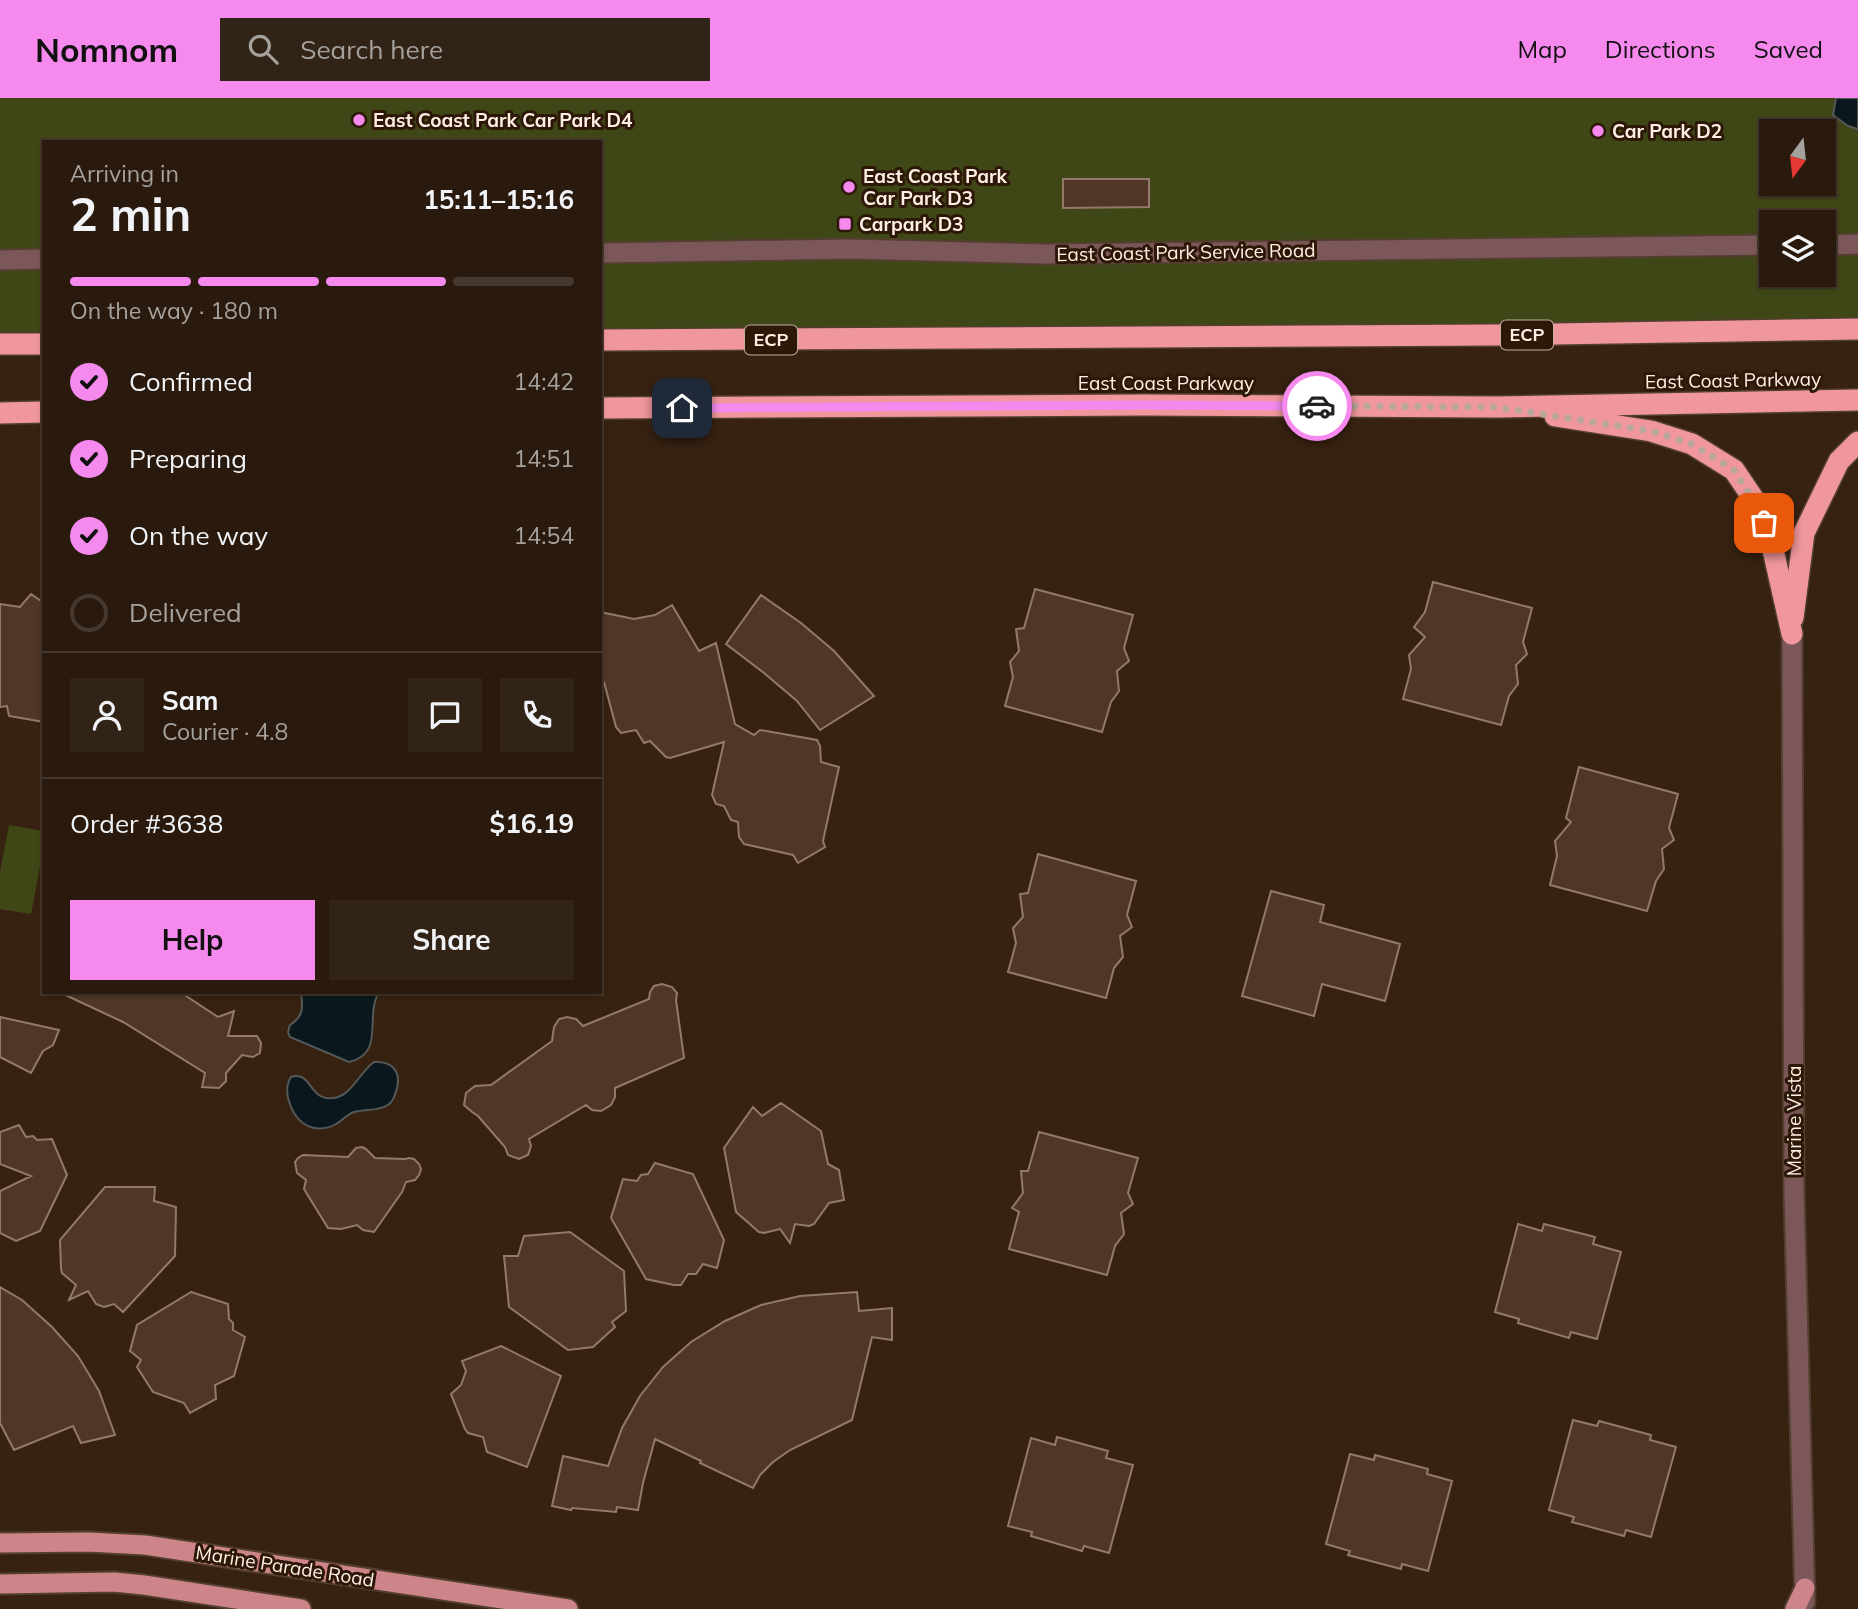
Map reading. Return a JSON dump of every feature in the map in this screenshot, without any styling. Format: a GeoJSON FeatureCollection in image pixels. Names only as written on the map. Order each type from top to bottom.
{"type":"FeatureCollection","features":[{"type":"Feature","properties":{"kind":"highway","name":"ECP"},"geometry":{"type":"LineString","coordinates":[[602,341],[1481,335],[1858,329]]}},
{"type":"Feature","properties":{"kind":"highway"},"geometry":{"type":"LineString","coordinates":[[0,344],[42,344]]}},
{"type":"Feature","properties":{"kind":"highway","name":"East Coast Parkway"},"geometry":{"type":"LineString","coordinates":[[602,408],[1130,405],[1497,407],[1858,400]]}},
{"type":"Feature","properties":{"kind":"highway"},"geometry":{"type":"LineString","coordinates":[[1497,407],[1651,431],[1692,444],[1734,470],[1756,504],[1772,541],[1791,634]]}},
{"type":"Feature","properties":{"kind":"highway"},"geometry":{"type":"LineString","coordinates":[[0,413],[42,412]]}},
{"type":"Feature","properties":{"kind":"highway"},"geometry":{"type":"LineString","coordinates":[[1791,634],[1804,533],[1839,461],[1858,442]]}},
{"type":"Feature","properties":{"kind":"main road","name":"Marine Parade Road"},"geometry":{"type":"LineString","coordinates":[[0,1543],[88,1542],[158,1547],[568,1609]]}},
{"type":"Feature","properties":{"kind":"main road","name":"Marine Parade Road"},"geometry":{"type":"LineString","coordinates":[[0,1584],[114,1582],[301,1609]]}},
{"type":"Feature","properties":{"kind":"main road"},"geometry":{"type":"LineString","coordinates":[[1795,1609],[1805,1588]]}},
{"type":"Feature","properties":{"kind":"main road"},"geometry":{"type":"LineString","coordinates":[[1805,1588],[1814,1609]]}},
{"type":"Feature","properties":{"kind":"street"},"geometry":{"type":"LineString","coordinates":[[1836,245],[1858,244]]}},
{"type":"Feature","properties":{"kind":"street","name":"East Coast Park Service Road"},"geometry":{"type":"LineString","coordinates":[[602,253],[850,249],[1043,254],[1759,245]]}},
{"type":"Feature","properties":{"kind":"street"},"geometry":{"type":"LineString","coordinates":[[0,260],[42,259]]}},
{"type":"Feature","properties":{"kind":"street","name":"Marine Vista"},"geometry":{"type":"LineString","coordinates":[[1791,634],[1794,1192],[1805,1609]]}},
{"type":"Feature","properties":{"kind":"green space"},"geometry":{"type":"Polygon","coordinates":[[[0,98],[1858,98],[1858,328],[602,340],[602,140],[42,140],[42,344],[0,344],[0,98]]]}},
{"type":"Feature","properties":{"kind":"green space"},"geometry":{"type":"Polygon","coordinates":[[[9,825],[42,831],[42,856],[31,914],[0,909],[0,872],[9,825]]]}},
{"type":"Feature","properties":{"kind":"shaded area"},"geometry":{"type":"Polygon","coordinates":[[[1836,98],[1858,98],[1858,129],[1848,126],[1833,115],[1836,98]]]}},
{"type":"Feature","properties":{"kind":"shaded area"},"geometry":{"type":"Polygon","coordinates":[[[301,994],[378,994],[373,1012],[371,1042],[367,1051],[349,1062],[290,1037],[290,1025],[302,1011],[301,994]]]}},
{"type":"Feature","properties":{"kind":"shaded area"},"geometry":{"type":"Polygon","coordinates":[[[374,1062],[390,1065],[398,1077],[397,1088],[388,1105],[379,1109],[354,1112],[336,1124],[324,1128],[312,1128],[294,1113],[288,1095],[291,1077],[302,1077],[320,1096],[334,1098],[348,1091],[374,1062]]]}},
{"type":"Feature","properties":{"kind":"building"},"geometry":{"type":"Polygon","coordinates":[[[1063,179],[1149,179],[1149,207],[1063,208],[1063,179]]]}},
{"type":"Feature","properties":{"kind":"building"},"geometry":{"type":"Polygon","coordinates":[[[1433,582],[1532,608],[1523,642],[1527,654],[1516,665],[1518,684],[1509,696],[1501,725],[1403,699],[1411,669],[1409,655],[1425,637],[1414,627],[1425,612],[1433,582]]]}},
{"type":"Feature","properties":{"kind":"building"},"geometry":{"type":"Polygon","coordinates":[[[1035,589],[1133,615],[1124,648],[1129,661],[1117,671],[1119,691],[1111,702],[1102,732],[1005,706],[1013,677],[1010,662],[1019,651],[1016,629],[1024,628],[1035,589]]]}},
{"type":"Feature","properties":{"kind":"building"},"geometry":{"type":"Polygon","coordinates":[[[31,594],[42,602],[42,722],[9,716],[7,706],[0,707],[0,604],[20,607],[31,594]]]}},
{"type":"Feature","properties":{"kind":"building"},"geometry":{"type":"Polygon","coordinates":[[[761,595],[801,623],[834,651],[874,696],[820,730],[797,701],[726,644],[761,595]]]}},
{"type":"Feature","properties":{"kind":"building"},"geometry":{"type":"Polygon","coordinates":[[[672,605],[699,651],[716,643],[735,724],[754,735],[760,730],[817,740],[821,762],[839,767],[823,841],[825,847],[798,863],[793,855],[744,844],[739,837],[738,822],[731,820],[724,806],[716,804],[712,795],[724,742],[670,758],[650,741],[644,743],[636,730],[621,733],[616,727],[602,681],[602,612],[634,619],[655,615],[672,605]]]}},
{"type":"Feature","properties":{"kind":"building"},"geometry":{"type":"Polygon","coordinates":[[[1579,767],[1678,794],[1669,828],[1674,840],[1662,849],[1664,869],[1656,881],[1647,911],[1550,885],[1557,856],[1555,841],[1571,822],[1566,818],[1579,767]]]}},
{"type":"Feature","properties":{"kind":"building"},"geometry":{"type":"Polygon","coordinates":[[[1038,854],[1136,881],[1127,915],[1132,927],[1120,936],[1123,957],[1114,968],[1106,998],[1008,972],[1016,943],[1013,928],[1023,917],[1020,894],[1028,893],[1038,854]]]}},
{"type":"Feature","properties":{"kind":"building"},"geometry":{"type":"Polygon","coordinates":[[[1271,891],[1324,905],[1320,922],[1400,944],[1385,1001],[1322,984],[1314,1016],[1242,996],[1271,891]]]}},
{"type":"Feature","properties":{"kind":"building"},"geometry":{"type":"Polygon","coordinates":[[[662,984],[672,987],[677,993],[684,1058],[615,1088],[611,1105],[601,1111],[592,1110],[586,1105],[529,1139],[531,1146],[528,1155],[519,1159],[508,1155],[505,1147],[478,1116],[464,1105],[466,1093],[475,1086],[491,1085],[552,1041],[554,1027],[559,1019],[576,1019],[583,1026],[649,999],[654,986],[662,984]]]}},
{"type":"Feature","properties":{"kind":"building"},"geometry":{"type":"Polygon","coordinates":[[[63,994],[183,994],[218,1017],[234,1011],[228,1036],[257,1036],[261,1043],[260,1053],[253,1057],[242,1055],[226,1073],[226,1081],[219,1088],[202,1087],[205,1073],[123,1022],[63,994]]]}},
{"type":"Feature","properties":{"kind":"building"},"geometry":{"type":"Polygon","coordinates":[[[0,1017],[59,1030],[53,1045],[43,1051],[31,1073],[0,1057],[0,1017]]]}},
{"type":"Feature","properties":{"kind":"building"},"geometry":{"type":"Polygon","coordinates":[[[781,1103],[821,1131],[828,1164],[839,1170],[844,1200],[829,1203],[814,1224],[795,1224],[790,1243],[780,1229],[759,1232],[736,1212],[724,1148],[753,1107],[762,1116],[781,1103]]]}},
{"type":"Feature","properties":{"kind":"building"},"geometry":{"type":"Polygon","coordinates":[[[19,1125],[26,1137],[33,1136],[37,1140],[52,1139],[67,1175],[40,1231],[16,1241],[0,1233],[0,1191],[31,1176],[0,1164],[0,1132],[19,1125]]]}},
{"type":"Feature","properties":{"kind":"building"},"geometry":{"type":"Polygon","coordinates":[[[1039,1132],[1138,1158],[1128,1193],[1133,1204],[1121,1213],[1124,1234],[1115,1246],[1107,1275],[1009,1249],[1019,1212],[1012,1208],[1023,1193],[1021,1171],[1028,1171],[1039,1132]]]}},
{"type":"Feature","properties":{"kind":"building"},"geometry":{"type":"Polygon","coordinates":[[[362,1147],[375,1158],[414,1159],[421,1169],[419,1175],[415,1180],[406,1182],[374,1232],[363,1230],[357,1225],[341,1229],[328,1228],[304,1189],[306,1180],[297,1173],[295,1162],[303,1155],[348,1157],[356,1148],[362,1147]]]}},
{"type":"Feature","properties":{"kind":"building"},"geometry":{"type":"Polygon","coordinates":[[[655,1163],[693,1174],[724,1240],[717,1268],[703,1264],[696,1274],[688,1274],[681,1285],[646,1279],[611,1218],[623,1179],[637,1181],[641,1175],[648,1174],[655,1163]]]}},
{"type":"Feature","properties":{"kind":"building"},"geometry":{"type":"Polygon","coordinates":[[[105,1187],[155,1187],[154,1201],[176,1207],[175,1256],[123,1312],[114,1304],[104,1307],[96,1304],[88,1291],[69,1300],[76,1285],[62,1273],[61,1268],[60,1240],[105,1187]]]}},
{"type":"Feature","properties":{"kind":"building"},"geometry":{"type":"Polygon","coordinates":[[[1518,1224],[1542,1231],[1544,1224],[1595,1237],[1593,1244],[1621,1252],[1597,1339],[1571,1332],[1569,1338],[1518,1323],[1519,1319],[1495,1312],[1518,1224]]]}},
{"type":"Feature","properties":{"kind":"building"},"geometry":{"type":"Polygon","coordinates":[[[570,1232],[624,1271],[626,1311],[612,1322],[615,1327],[593,1347],[568,1350],[509,1307],[504,1256],[518,1256],[524,1236],[570,1232]]]}},
{"type":"Feature","properties":{"kind":"building"},"geometry":{"type":"Polygon","coordinates":[[[0,1287],[22,1300],[52,1327],[78,1356],[99,1391],[115,1435],[81,1443],[73,1426],[14,1450],[0,1423],[0,1287]]]}},
{"type":"Feature","properties":{"kind":"building"},"geometry":{"type":"Polygon","coordinates":[[[191,1292],[228,1304],[233,1330],[245,1337],[234,1376],[215,1385],[216,1399],[190,1413],[184,1403],[153,1392],[137,1367],[141,1360],[130,1351],[137,1325],[191,1292]]]}},
{"type":"Feature","properties":{"kind":"building"},"geometry":{"type":"Polygon","coordinates":[[[857,1292],[859,1311],[892,1308],[892,1340],[872,1337],[852,1420],[790,1450],[760,1475],[753,1488],[655,1439],[638,1510],[617,1507],[616,1512],[571,1510],[552,1506],[563,1456],[608,1466],[622,1428],[640,1396],[663,1367],[691,1342],[725,1321],[761,1305],[800,1296],[857,1292]]]}},
{"type":"Feature","properties":{"kind":"building"},"geometry":{"type":"Polygon","coordinates":[[[501,1346],[561,1376],[527,1467],[487,1452],[483,1437],[468,1433],[465,1429],[451,1394],[461,1385],[466,1371],[462,1361],[501,1346]]]}},
{"type":"Feature","properties":{"kind":"building"},"geometry":{"type":"Polygon","coordinates":[[[1573,1420],[1597,1426],[1599,1421],[1651,1435],[1650,1440],[1676,1447],[1651,1537],[1626,1530],[1624,1536],[1572,1522],[1574,1517],[1549,1510],[1573,1420]]]}},
{"type":"Feature","properties":{"kind":"building"},"geometry":{"type":"Polygon","coordinates":[[[1057,1437],[1108,1451],[1106,1458],[1133,1465],[1109,1553],[1084,1546],[1082,1551],[1031,1536],[1032,1532],[1008,1526],[1031,1438],[1055,1445],[1057,1437]]]}},
{"type":"Feature","properties":{"kind":"building"},"geometry":{"type":"Polygon","coordinates":[[[1350,1454],[1374,1460],[1375,1455],[1428,1469],[1427,1474],[1452,1481],[1428,1571],[1402,1564],[1401,1569],[1348,1555],[1350,1551],[1326,1544],[1350,1454]]]}},
{"type":"Feature","properties":{"kind":"way so far"},"geometry":{"type":"LineString","coordinates":[[1317,406],[1497,407],[1651,431],[1692,444],[1734,470],[1756,504],[1764,523]]}},
{"type":"Feature","properties":{"kind":"place","name":"East Coast Park Car Park D4"},"geometry":{"type":"Point","coordinates":[359,120]}},
{"type":"Feature","properties":{"kind":"place","name":"Car Park D2"},"geometry":{"type":"Point","coordinates":[1598,131]}},
{"type":"Feature","properties":{"kind":"place","name":"East Coast Park Car Park D3"},"geometry":{"type":"Point","coordinates":[849,187]}},
{"type":"Feature","properties":{"kind":"place","name":"Carpark D3"},"geometry":{"type":"Point","coordinates":[845,224]}},
{"type":"Feature","properties":{"kind":"route"},"geometry":{"type":"LineString","coordinates":[[682,408],[1317,406]]}}]}
